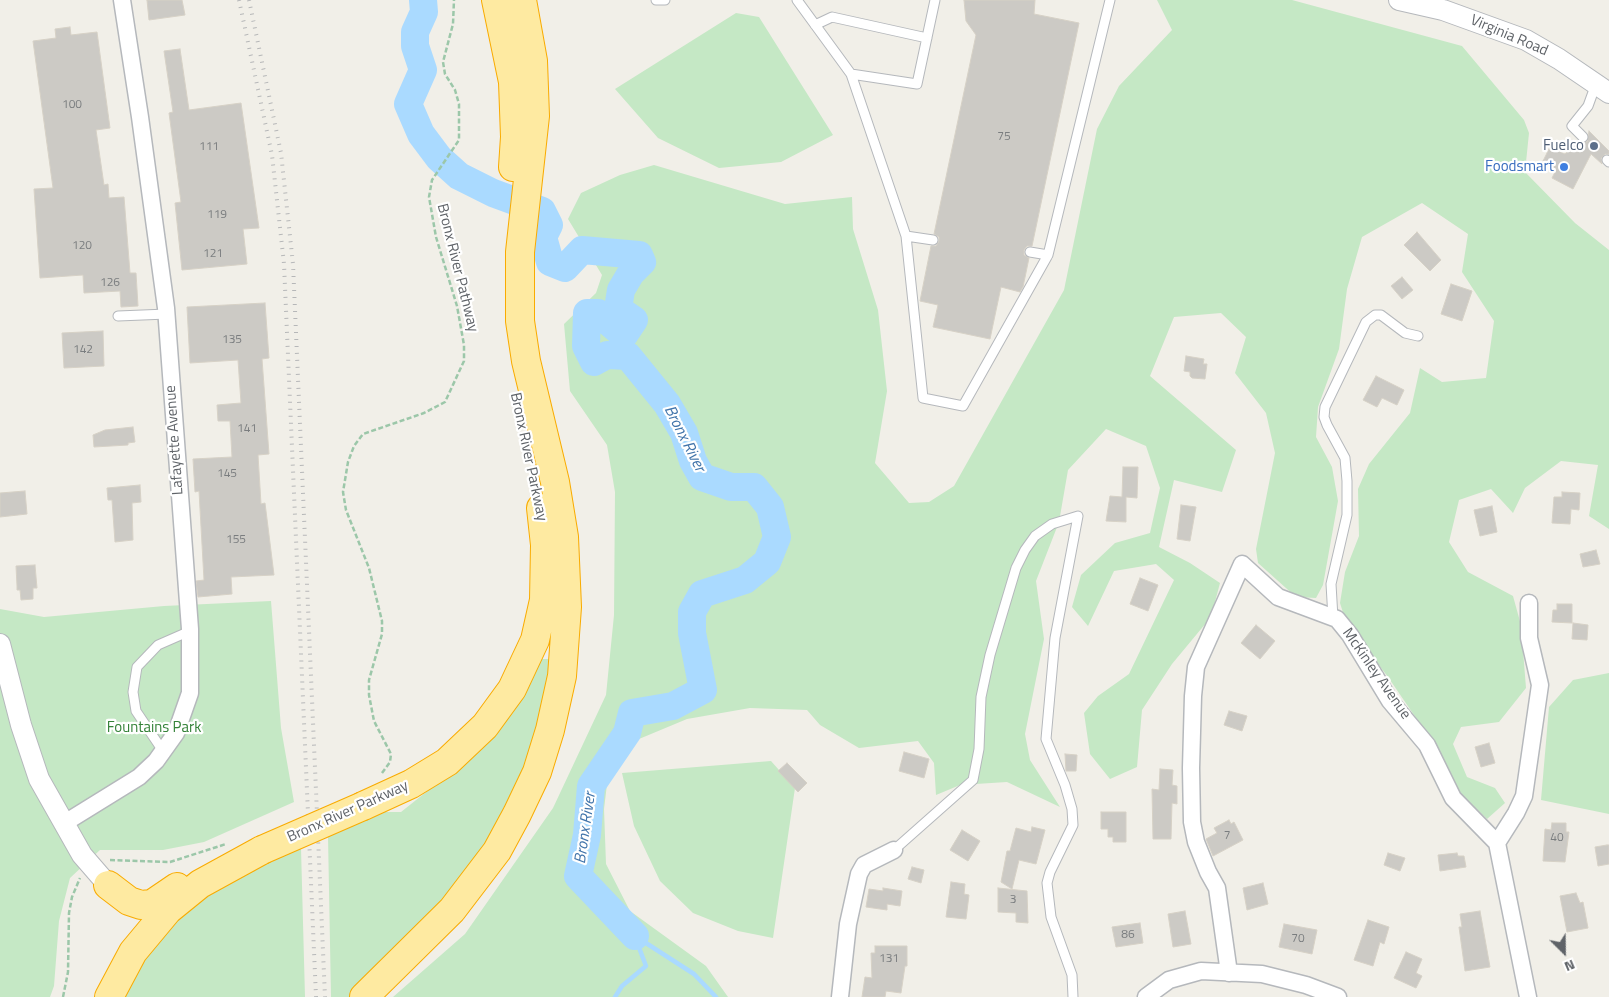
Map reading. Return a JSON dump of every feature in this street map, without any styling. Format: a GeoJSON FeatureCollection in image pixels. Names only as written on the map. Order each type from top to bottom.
{"type":"FeatureCollection","features":[{"type":"Feature","properties":{"kind":"highway","name":"Bronx River Parkway"},"geometry":{"type":"LineString","coordinates":[[496,0],[513,82],[515,137],[521,173]]}},
{"type":"Feature","properties":{"kind":"highway","name":"Bronx River Parkway"},"geometry":{"type":"LineString","coordinates":[[109,997],[136,947],[168,910],[200,884],[247,850],[363,806],[435,770],[476,735],[495,715],[525,664],[538,626],[545,586],[544,532],[538,492],[505,344],[501,275],[514,225],[521,173],[534,130],[534,82],[531,47],[522,0]]}},
{"type":"Feature","properties":{"kind":"highway","name":"Bronx River Parkway"},"geometry":{"type":"LineString","coordinates":[[364,997],[452,910],[492,857],[530,788],[547,743],[556,704],[566,628],[565,551],[556,489],[522,335],[519,273],[514,225]]}},
{"type":"Feature","properties":{"kind":"highway"},"geometry":{"type":"LineString","coordinates":[[109,872],[135,904],[146,905],[157,901],[188,881],[247,850]]}},
{"type":"Feature","properties":{"kind":"highway"},"geometry":{"type":"LineString","coordinates":[[98,997],[109,967],[128,931],[127,915],[109,872]]}},
{"type":"Feature","properties":{"kind":"street","name":"Lafayette Avenue"},"geometry":{"type":"LineString","coordinates":[[63,824],[139,777],[163,751],[176,733],[190,693],[190,631],[167,314],[122,0]]}},
{"type":"Feature","properties":{"kind":"street","name":"Virginia Road"},"geometry":{"type":"LineString","coordinates":[[1399,0],[1443,10],[1526,40],[1559,59],[1602,88]]}},
{"type":"Feature","properties":{"kind":"street","name":"McKinley Avenue"},"geometry":{"type":"LineString","coordinates":[[1229,973],[1222,910],[1217,888],[1208,872],[1196,842],[1192,822],[1190,768],[1192,696],[1196,667],[1242,564],[1278,597],[1336,619],[1350,635],[1390,701],[1427,745],[1453,798],[1497,843]]}},
{"type":"Feature","properties":{"kind":"street"},"geometry":{"type":"LineString","coordinates":[[1528,997],[1497,843],[1516,813],[1524,796],[1540,685],[1528,628],[1529,603]]}},
{"type":"Feature","properties":{"kind":"street"},"geometry":{"type":"LineString","coordinates":[[0,644],[21,725],[39,779],[82,855],[109,872]]}},
{"type":"Feature","properties":{"kind":"street"},"geometry":{"type":"LineString","coordinates":[[840,997],[848,924],[859,874],[864,866],[894,850]]}},
{"type":"Feature","properties":{"kind":"street"},"geometry":{"type":"LineString","coordinates":[[1149,994],[1169,980],[1188,973],[1201,971],[1262,974],[1306,985],[1338,997]]}},
{"type":"Feature","properties":{"kind":"lane"},"geometry":{"type":"LineString","coordinates":[[656,0],[665,0]]}},
{"type":"Feature","properties":{"kind":"lane"},"geometry":{"type":"LineString","coordinates":[[797,0],[851,74],[906,236],[923,398],[963,406],[1048,255],[1110,0]]}},
{"type":"Feature","properties":{"kind":"lane"},"geometry":{"type":"LineString","coordinates":[[851,74],[917,84],[935,0]]}},
{"type":"Feature","properties":{"kind":"lane"},"geometry":{"type":"LineString","coordinates":[[815,25],[832,17],[927,38]]}},
{"type":"Feature","properties":{"kind":"lane"},"geometry":{"type":"LineString","coordinates":[[1583,137],[1572,126],[1602,88]]}},
{"type":"Feature","properties":{"kind":"lane"},"geometry":{"type":"LineString","coordinates":[[906,236],[933,240]]}},
{"type":"Feature","properties":{"kind":"lane"},"geometry":{"type":"LineString","coordinates":[[1030,252],[1048,255]]}},
{"type":"Feature","properties":{"kind":"lane"},"geometry":{"type":"LineString","coordinates":[[118,316],[167,314]]}},
{"type":"Feature","properties":{"kind":"lane"},"geometry":{"type":"LineString","coordinates":[[1333,618],[1331,584],[1347,515],[1347,481],[1345,458],[1327,425],[1324,417],[1325,407],[1366,322],[1375,315],[1381,315],[1405,333],[1418,336]]}},
{"type":"Feature","properties":{"kind":"lane"},"geometry":{"type":"LineString","coordinates":[[894,850],[973,780],[979,749],[981,697],[990,655],[1016,568],[1035,536],[1052,524],[1078,516],[1055,638],[1046,739],[1065,785],[1072,809],[1073,825],[1050,872],[1047,883],[1051,917],[1072,975],[1074,997]]}},
{"type":"Feature","properties":{"kind":"lane"},"geometry":{"type":"LineString","coordinates":[[163,751],[136,711],[133,692],[137,667],[158,644],[190,631]]}},
{"type":"Feature","properties":{"kind":"path","name":"Bronx River Pathway"},"geometry":{"type":"LineString","coordinates":[[377,778],[390,762],[391,754],[374,721],[369,695],[369,680],[382,634],[382,621],[369,568],[346,510],[343,492],[348,462],[354,446],[363,434],[424,413],[445,402],[464,361],[464,345],[456,306],[431,216],[429,188],[432,180],[460,140],[459,104],[455,90],[445,74],[443,62],[453,24],[454,0]]}},
{"type":"Feature","properties":{"kind":"path"},"geometry":{"type":"LineString","coordinates":[[109,872],[247,850]]}},
{"type":"Feature","properties":{"kind":"path"},"geometry":{"type":"LineString","coordinates":[[63,997],[68,972],[72,897],[80,877]]}},
{"type":"Feature","properties":{"kind":"green space"},"geometry":{"type":"Polygon","coordinates":[[[1157,0],[1292,0],[1462,46],[1524,120],[1529,133],[1525,172],[1575,223],[1609,250],[1609,529],[1589,516],[1598,465],[1561,461],[1525,488],[1513,513],[1491,489],[1459,500],[1449,542],[1468,572],[1513,596],[1521,625],[1526,688],[1499,722],[1461,727],[1453,744],[1467,777],[1495,788],[1505,803],[1487,819],[1457,790],[1442,756],[1388,677],[1346,622],[1340,603],[1345,572],[1359,536],[1358,489],[1369,464],[1410,413],[1420,368],[1442,382],[1486,378],[1494,321],[1462,272],[1468,234],[1422,203],[1362,237],[1347,289],[1339,349],[1318,407],[1316,437],[1332,467],[1338,501],[1323,585],[1316,598],[1296,597],[1258,563],[1256,549],[1275,453],[1266,413],[1235,373],[1246,337],[1221,313],[1174,317],[1150,376],[1236,450],[1222,492],[1174,480],[1159,547],[1190,563],[1220,583],[1211,617],[1172,664],[1142,710],[1137,767],[1110,779],[1090,754],[1084,713],[1098,696],[1129,674],[1174,580],[1156,564],[1114,571],[1088,626],[1072,607],[1081,575],[1115,543],[1150,533],[1160,488],[1146,446],[1106,429],[1068,470],[1059,522],[1036,581],[1044,639],[1025,734],[1030,760],[1060,807],[1007,782],[960,785],[936,795],[934,763],[918,741],[859,748],[820,725],[807,710],[750,708],[687,719],[639,739],[608,776],[604,809],[606,864],[630,911],[706,966],[728,997],[393,997],[465,934],[553,808],[606,695],[614,615],[615,492],[607,445],[570,391],[564,324],[596,293],[602,275],[568,219],[581,193],[620,175],[654,165],[785,204],[852,197],[853,229],[878,310],[887,391],[875,463],[909,503],[929,502],[954,486],[1064,290],[1097,129],[1119,86],[1172,30],[1157,0]]]}},
{"type":"Feature","properties":{"kind":"green space"},"geometry":{"type":"Polygon","coordinates":[[[736,13],[759,17],[833,135],[781,162],[719,168],[658,138],[615,89],[736,13]]]}},
{"type":"Feature","properties":{"kind":"green space","name":"Fountains Park"},"geometry":{"type":"Polygon","coordinates":[[[271,601],[281,728],[294,802],[204,842],[163,850],[100,850],[70,878],[59,921],[54,986],[50,997],[0,997],[0,609],[44,617],[164,606],[271,601]]]}},
{"type":"Feature","properties":{"kind":"green space"},"geometry":{"type":"Polygon","coordinates":[[[539,659],[549,659],[552,668],[537,732],[517,794],[480,853],[439,908],[349,997],[331,997],[328,836],[382,812],[401,812],[484,746],[539,659]]]}},
{"type":"Feature","properties":{"kind":"green space"},"geometry":{"type":"Polygon","coordinates":[[[1609,673],[1609,814],[1541,800],[1549,707],[1573,680],[1609,673]]]}},
{"type":"Feature","properties":{"kind":"green space"},"geometry":{"type":"Polygon","coordinates":[[[771,761],[795,788],[773,938],[738,931],[693,913],[660,881],[634,826],[622,773],[771,761]]]}},
{"type":"Feature","properties":{"kind":"green space"},"geometry":{"type":"Polygon","coordinates":[[[301,848],[305,997],[119,997],[158,935],[205,892],[301,848]]]}},
{"type":"Feature","properties":{"kind":"building"},"geometry":{"type":"Polygon","coordinates":[[[147,0],[182,0],[185,15],[149,20],[147,0]]]}},
{"type":"Feature","properties":{"kind":"building"},"geometry":{"type":"Polygon","coordinates":[[[964,0],[1035,0],[1034,14],[1079,23],[1032,246],[1027,246],[1024,250],[1024,255],[1029,258],[1023,287],[1020,292],[1001,287],[990,339],[933,327],[938,305],[920,301],[931,246],[936,246],[939,241],[939,237],[934,234],[976,35],[966,21],[964,0]]]}},
{"type":"Feature","properties":{"kind":"building"},"geometry":{"type":"Polygon","coordinates":[[[70,27],[71,35],[97,32],[110,128],[96,130],[104,185],[108,184],[109,198],[124,197],[130,273],[136,273],[138,306],[121,307],[120,291],[84,293],[83,275],[40,278],[34,189],[53,188],[33,41],[56,38],[55,29],[70,27]]]}},
{"type":"Feature","properties":{"kind":"building"},"geometry":{"type":"Polygon","coordinates":[[[180,49],[189,110],[241,103],[259,228],[243,229],[247,264],[182,270],[175,203],[181,202],[169,113],[173,112],[164,51],[180,49]]]}},
{"type":"Feature","properties":{"kind":"building"},"geometry":{"type":"Polygon","coordinates":[[[1589,131],[1609,151],[1609,154],[1605,154],[1601,158],[1602,164],[1591,154],[1573,189],[1552,178],[1555,172],[1541,165],[1550,147],[1565,154],[1579,142],[1587,142],[1589,131]]]}},
{"type":"Feature","properties":{"kind":"building"},"geometry":{"type":"Polygon","coordinates":[[[1417,232],[1441,260],[1430,271],[1404,245],[1417,232]]]}},
{"type":"Feature","properties":{"kind":"building"},"geometry":{"type":"Polygon","coordinates":[[[1402,277],[1413,290],[1402,299],[1391,286],[1402,277]]]}},
{"type":"Feature","properties":{"kind":"building"},"geometry":{"type":"Polygon","coordinates":[[[1451,284],[1472,291],[1462,321],[1441,314],[1451,284]]]}},
{"type":"Feature","properties":{"kind":"building"},"geometry":{"type":"Polygon","coordinates":[[[265,303],[269,358],[262,359],[269,454],[258,455],[261,504],[265,503],[274,575],[231,577],[232,594],[198,597],[196,581],[204,580],[199,491],[195,492],[193,459],[232,457],[230,421],[218,421],[217,405],[241,403],[238,360],[190,363],[187,307],[265,303]]]}},
{"type":"Feature","properties":{"kind":"building"},"geometry":{"type":"Polygon","coordinates":[[[103,331],[104,366],[64,368],[62,333],[103,331]]]}},
{"type":"Feature","properties":{"kind":"building"},"geometry":{"type":"Polygon","coordinates":[[[1186,356],[1204,359],[1203,364],[1207,364],[1205,379],[1192,378],[1190,372],[1184,371],[1186,356]]]}},
{"type":"Feature","properties":{"kind":"building"},"geometry":{"type":"Polygon","coordinates":[[[1376,376],[1404,390],[1397,405],[1382,398],[1377,407],[1363,400],[1376,376]]]}},
{"type":"Feature","properties":{"kind":"building"},"geometry":{"type":"Polygon","coordinates":[[[133,427],[135,442],[128,443],[128,445],[94,447],[93,435],[105,430],[133,427]]]}},
{"type":"Feature","properties":{"kind":"building"},"geometry":{"type":"Polygon","coordinates":[[[1123,467],[1138,467],[1137,498],[1126,497],[1126,522],[1106,521],[1110,496],[1122,497],[1123,467]]]}},
{"type":"Feature","properties":{"kind":"building"},"geometry":{"type":"Polygon","coordinates":[[[140,485],[141,502],[132,503],[133,540],[115,542],[112,500],[108,500],[107,488],[140,485]]]}},
{"type":"Feature","properties":{"kind":"building"},"geometry":{"type":"Polygon","coordinates":[[[25,491],[27,514],[0,517],[0,493],[25,491]]]}},
{"type":"Feature","properties":{"kind":"building"},"geometry":{"type":"Polygon","coordinates":[[[1562,492],[1580,493],[1579,510],[1571,509],[1570,524],[1552,523],[1554,497],[1562,497],[1562,492]]]}},
{"type":"Feature","properties":{"kind":"building"},"geometry":{"type":"Polygon","coordinates":[[[1181,505],[1196,507],[1190,541],[1177,539],[1181,505]]]}},
{"type":"Feature","properties":{"kind":"building"},"geometry":{"type":"Polygon","coordinates":[[[1492,506],[1497,532],[1480,536],[1474,510],[1492,506]]]}},
{"type":"Feature","properties":{"kind":"building"},"geometry":{"type":"Polygon","coordinates":[[[1596,550],[1600,564],[1583,567],[1580,554],[1596,550]]]}},
{"type":"Feature","properties":{"kind":"building"},"geometry":{"type":"Polygon","coordinates":[[[35,565],[37,588],[33,588],[33,599],[21,600],[20,590],[17,590],[16,566],[35,565]]]}},
{"type":"Feature","properties":{"kind":"building"},"geometry":{"type":"Polygon","coordinates":[[[1140,578],[1158,585],[1148,611],[1130,604],[1140,578]]]}},
{"type":"Feature","properties":{"kind":"building"},"geometry":{"type":"Polygon","coordinates":[[[1557,604],[1572,604],[1572,623],[1552,622],[1553,610],[1557,610],[1557,604]]]}},
{"type":"Feature","properties":{"kind":"building"},"geometry":{"type":"Polygon","coordinates":[[[1573,623],[1588,625],[1587,640],[1572,639],[1573,623]]]}},
{"type":"Feature","properties":{"kind":"building"},"geometry":{"type":"Polygon","coordinates":[[[1256,625],[1275,641],[1260,659],[1241,643],[1256,625]]]}},
{"type":"Feature","properties":{"kind":"building"},"geometry":{"type":"Polygon","coordinates":[[[1229,711],[1247,716],[1242,731],[1224,725],[1229,711]]]}},
{"type":"Feature","properties":{"kind":"building"},"geometry":{"type":"Polygon","coordinates":[[[1489,743],[1495,763],[1481,767],[1475,747],[1489,743]]]}},
{"type":"Feature","properties":{"kind":"building"},"geometry":{"type":"Polygon","coordinates":[[[904,752],[929,759],[924,778],[899,771],[904,752]]]}},
{"type":"Feature","properties":{"kind":"building"},"geometry":{"type":"Polygon","coordinates":[[[1065,754],[1077,755],[1076,771],[1066,771],[1065,754]]]}},
{"type":"Feature","properties":{"kind":"building"},"geometry":{"type":"Polygon","coordinates":[[[787,763],[807,783],[798,792],[778,771],[787,763]]]}},
{"type":"Feature","properties":{"kind":"building"},"geometry":{"type":"Polygon","coordinates":[[[1160,769],[1173,770],[1172,785],[1177,786],[1177,804],[1172,803],[1171,839],[1153,839],[1152,789],[1159,790],[1160,769]]]}},
{"type":"Feature","properties":{"kind":"building"},"geometry":{"type":"Polygon","coordinates":[[[1101,812],[1126,812],[1126,842],[1113,842],[1113,837],[1108,837],[1108,829],[1101,829],[1101,812]]]}},
{"type":"Feature","properties":{"kind":"building"},"geometry":{"type":"Polygon","coordinates":[[[1229,820],[1231,824],[1234,822],[1243,840],[1213,856],[1206,839],[1217,833],[1214,828],[1229,820]]]}},
{"type":"Feature","properties":{"kind":"building"},"geometry":{"type":"Polygon","coordinates":[[[1552,823],[1566,823],[1566,832],[1569,832],[1565,862],[1543,861],[1545,829],[1551,830],[1552,823]]]}},
{"type":"Feature","properties":{"kind":"building"},"geometry":{"type":"Polygon","coordinates":[[[1032,827],[1045,830],[1036,864],[1019,860],[1012,889],[1001,882],[1007,851],[1010,851],[1016,828],[1031,832],[1032,827]]]}},
{"type":"Feature","properties":{"kind":"building"},"geometry":{"type":"Polygon","coordinates":[[[962,830],[980,841],[968,861],[950,850],[962,830]]]}},
{"type":"Feature","properties":{"kind":"building"},"geometry":{"type":"Polygon","coordinates":[[[1609,845],[1609,864],[1598,866],[1595,847],[1609,845]]]}},
{"type":"Feature","properties":{"kind":"building"},"geometry":{"type":"Polygon","coordinates":[[[1388,853],[1405,858],[1400,871],[1384,865],[1388,853]]]}},
{"type":"Feature","properties":{"kind":"building"},"geometry":{"type":"Polygon","coordinates":[[[1457,853],[1458,856],[1464,856],[1466,867],[1440,871],[1438,855],[1457,853]]]}},
{"type":"Feature","properties":{"kind":"building"},"geometry":{"type":"Polygon","coordinates":[[[912,867],[924,870],[921,883],[908,879],[912,867]]]}},
{"type":"Feature","properties":{"kind":"building"},"geometry":{"type":"Polygon","coordinates":[[[951,882],[965,884],[964,894],[969,895],[966,919],[946,917],[951,882]]]}},
{"type":"Feature","properties":{"kind":"building"},"geometry":{"type":"Polygon","coordinates":[[[1263,883],[1268,904],[1247,910],[1243,888],[1263,883]]]}},
{"type":"Feature","properties":{"kind":"building"},"geometry":{"type":"Polygon","coordinates":[[[883,888],[902,891],[900,906],[887,904],[887,910],[866,907],[869,889],[883,891],[883,888]]]}},
{"type":"Feature","properties":{"kind":"building"},"geometry":{"type":"Polygon","coordinates":[[[998,888],[1027,891],[1028,923],[1016,922],[1016,913],[998,912],[998,888]]]}},
{"type":"Feature","properties":{"kind":"building"},"geometry":{"type":"Polygon","coordinates":[[[1576,893],[1580,903],[1583,902],[1588,928],[1567,932],[1560,896],[1576,893]]]}},
{"type":"Feature","properties":{"kind":"building"},"geometry":{"type":"Polygon","coordinates":[[[1185,911],[1191,944],[1173,947],[1168,914],[1185,911]]]}},
{"type":"Feature","properties":{"kind":"building"},"geometry":{"type":"Polygon","coordinates":[[[1480,911],[1490,967],[1465,971],[1459,927],[1462,927],[1460,914],[1480,911]]]}},
{"type":"Feature","properties":{"kind":"building"},"geometry":{"type":"Polygon","coordinates":[[[1368,920],[1389,927],[1384,944],[1380,942],[1373,966],[1354,960],[1368,920]]]}},
{"type":"Feature","properties":{"kind":"building"},"geometry":{"type":"Polygon","coordinates":[[[1140,923],[1143,943],[1116,947],[1112,927],[1140,923]]]}},
{"type":"Feature","properties":{"kind":"building"},"geometry":{"type":"Polygon","coordinates":[[[1284,924],[1317,930],[1312,954],[1279,947],[1284,924]]]}},
{"type":"Feature","properties":{"kind":"building"},"geometry":{"type":"Polygon","coordinates":[[[875,946],[907,946],[907,966],[905,966],[901,993],[886,991],[885,997],[862,997],[865,977],[872,978],[871,953],[875,953],[875,946]]]}},
{"type":"Feature","properties":{"kind":"building"},"geometry":{"type":"Polygon","coordinates":[[[1406,952],[1422,959],[1416,973],[1422,976],[1416,988],[1394,978],[1406,952]]]}},
{"type":"Feature","properties":{"kind":"waterway","name":"Bronx River"},"geometry":{"type":"LineString","coordinates":[[423,0],[424,12],[415,32],[415,46],[423,70],[408,104],[421,134],[439,158],[459,176],[493,193],[542,211],[549,225],[543,237],[550,262],[565,268],[582,250],[639,255],[642,262],[631,273],[621,290],[618,309],[634,320],[624,335],[598,313],[587,313],[586,346],[594,362],[607,355],[628,356],[667,404],[684,433],[693,461],[702,477],[731,487],[754,487],[770,507],[777,537],[767,562],[745,580],[702,594],[692,612],[692,633],[703,690],[673,706],[632,713],[627,733],[591,786],[587,835],[578,876],[635,936]]}},
{"type":"Feature","properties":{"kind":"waterway","name":"Bronx River"},"geometry":{"type":"LineString","coordinates":[[635,936],[694,974],[716,997]]}},
{"type":"Feature","properties":{"kind":"waterway","name":"Bronx River"},"geometry":{"type":"LineString","coordinates":[[615,997],[622,986],[646,966],[635,937]]}},
{"type":"Feature","properties":{"kind":"railway"},"geometry":{"type":"LineString","coordinates":[[239,0],[272,155],[284,264],[316,997]]}},
{"type":"Feature","properties":{"kind":"railway"},"geometry":{"type":"LineString","coordinates":[[249,0],[281,153],[293,264],[325,997]]}},
{"type":"Feature","properties":{"kind":"place","name":"Fuelco"},"geometry":{"type":"Point","coordinates":[1594,146]}},
{"type":"Feature","properties":{"kind":"place","name":"Foodsmart"},"geometry":{"type":"Point","coordinates":[1564,167]}}]}
